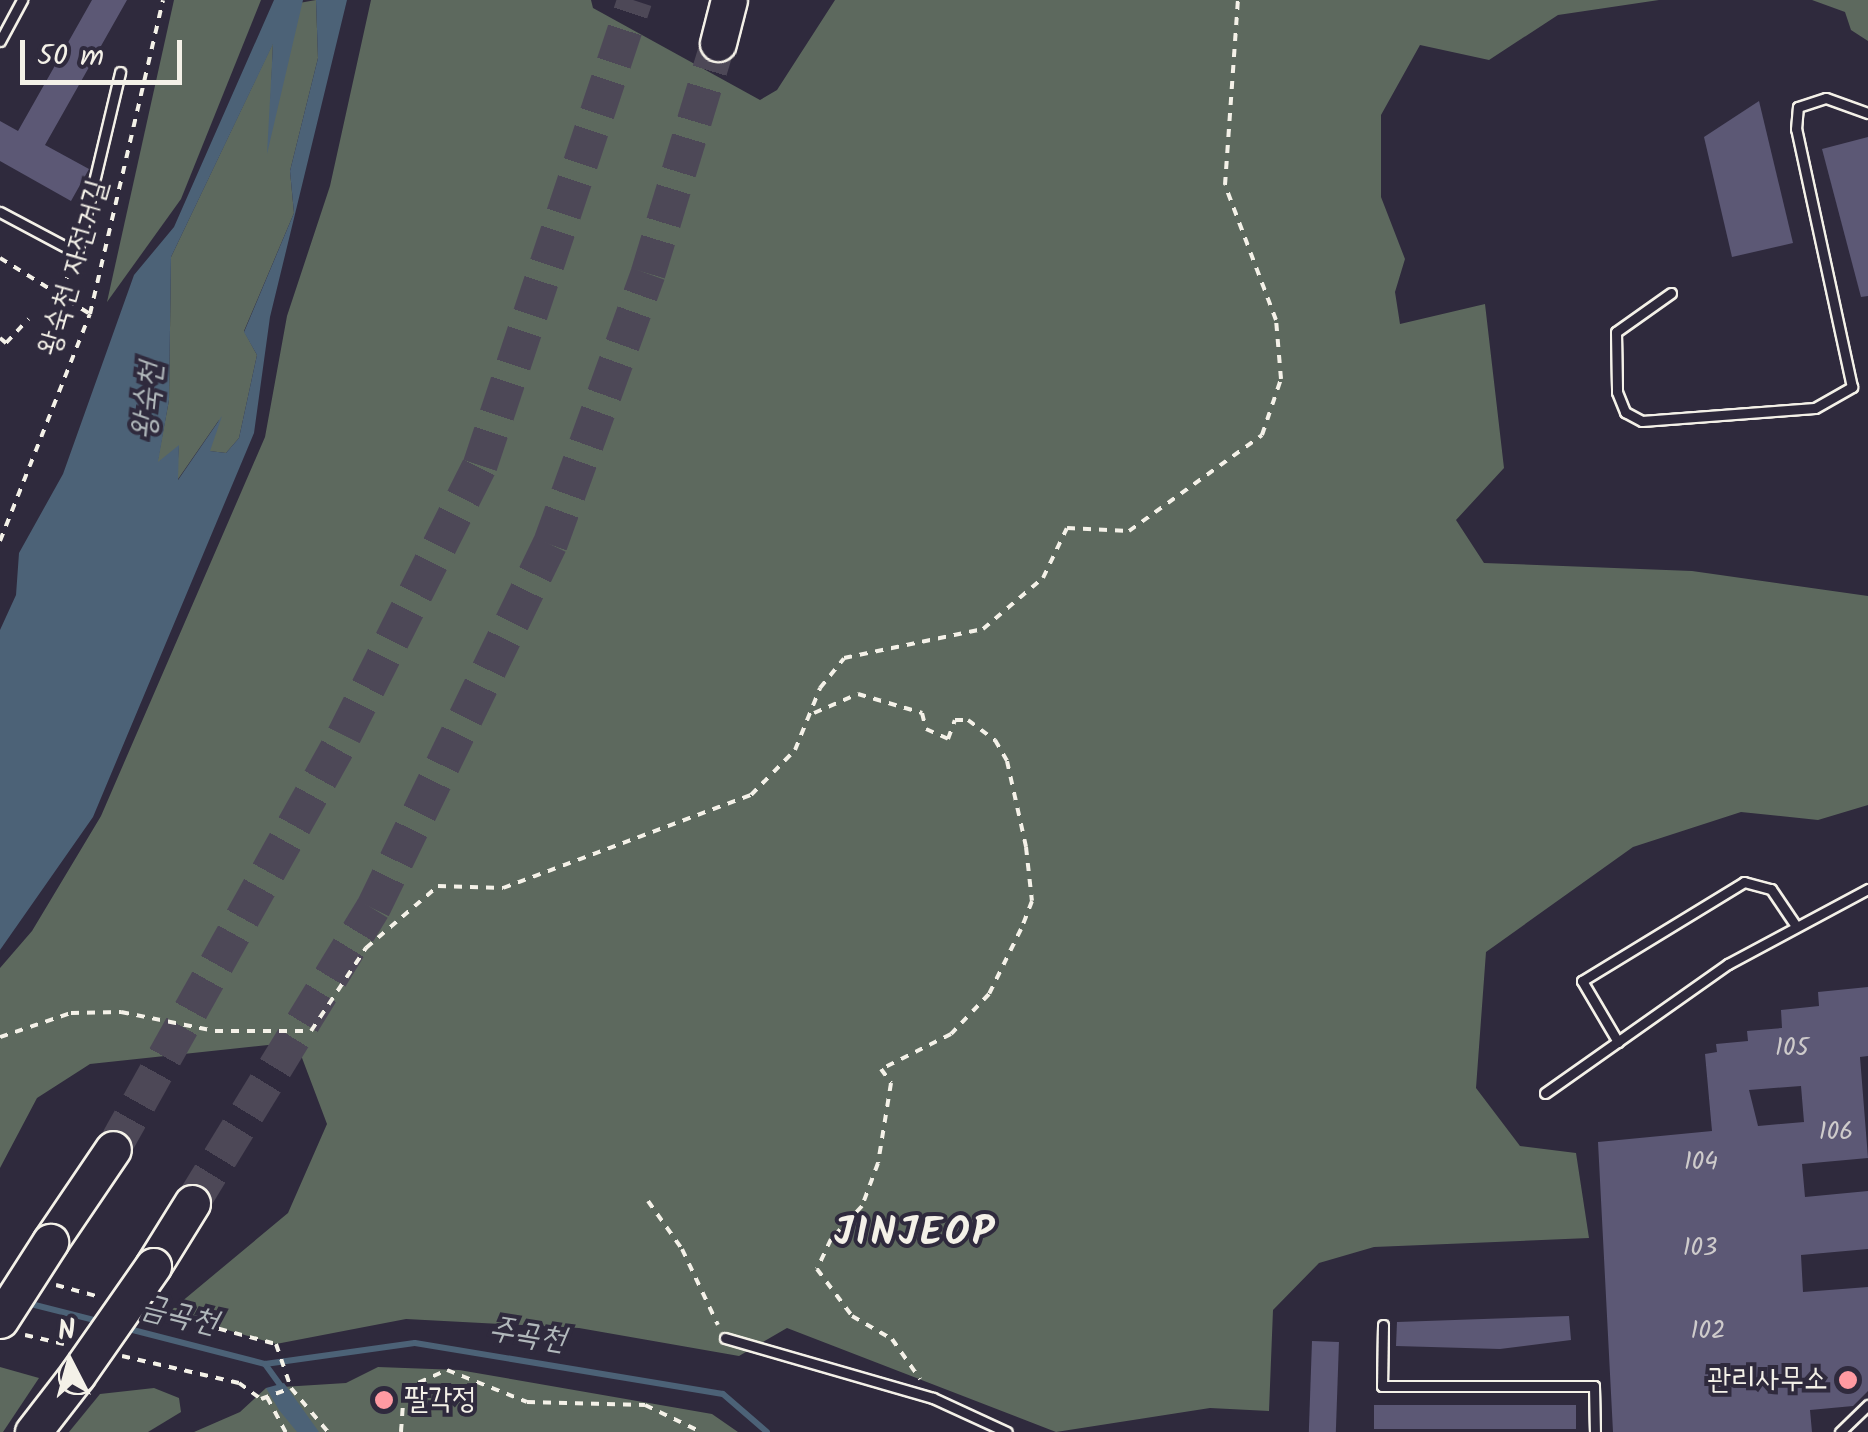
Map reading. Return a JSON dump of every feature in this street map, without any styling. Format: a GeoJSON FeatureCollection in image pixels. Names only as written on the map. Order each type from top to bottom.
{"type":"FeatureCollection","features":[{"type":"Feature","properties":{"kind":"highway"},"geometry":{"type":"LineString","coordinates":[[718,43],[729,0]]}},
{"type":"Feature","properties":{"kind":"highway"},"geometry":{"type":"LineString","coordinates":[[10,1327],[50,1242],[113,1149]]}},
{"type":"Feature","properties":{"kind":"highway"},"geometry":{"type":"LineString","coordinates":[[33,1432],[76,1361],[153,1266],[192,1203]]}},
{"type":"Feature","properties":{"kind":"lane"},"geometry":{"type":"LineString","coordinates":[[0,41],[22,0]]}},
{"type":"Feature","properties":{"kind":"lane"},"geometry":{"type":"LineString","coordinates":[[0,212],[78,253],[120,72]]}},
{"type":"Feature","properties":{"kind":"lane"},"geometry":{"type":"LineString","coordinates":[[1671,294],[1616,332],[1625,412],[1662,422],[1836,401],[1852,387],[1853,370],[1796,129],[1798,107],[1826,98],[1868,113]]}},
{"type":"Feature","properties":{"kind":"lane"},"geometry":{"type":"LineString","coordinates":[[1618,1042],[1582,981],[1744,882],[1771,889],[1796,926]]}},
{"type":"Feature","properties":{"kind":"lane"},"geometry":{"type":"LineString","coordinates":[[1545,1093],[1796,926],[1868,889]]}},
{"type":"Feature","properties":{"kind":"lane"},"geometry":{"type":"LineString","coordinates":[[1383,1326],[1382,1386],[1594,1386],[1594,1432]]}},
{"type":"Feature","properties":{"kind":"lane"},"geometry":{"type":"LineString","coordinates":[[725,1338],[933,1398],[1007,1432]]}},
{"type":"Feature","properties":{"kind":"lane"},"geometry":{"type":"LineString","coordinates":[[1840,1432],[1868,1405]]}},
{"type":"Feature","properties":{"kind":"path","name":"왕숙천 자전거길"},"geometry":{"type":"LineString","coordinates":[[0,541],[90,314],[163,0]]}},
{"type":"Feature","properties":{"kind":"path"},"geometry":{"type":"LineString","coordinates":[[0,1036],[71,1013],[121,1012],[215,1032],[311,1031],[366,948],[438,886],[503,888],[734,802],[795,750],[814,714],[820,688],[844,658],[984,628],[1043,578],[1067,528],[1128,531],[1262,436],[1280,379],[1276,320],[1225,186],[1238,0]]}},
{"type":"Feature","properties":{"kind":"path"},"geometry":{"type":"LineString","coordinates":[[0,258],[90,314]]}},
{"type":"Feature","properties":{"kind":"path"},"geometry":{"type":"LineString","coordinates":[[60,294],[66,278]]}},
{"type":"Feature","properties":{"kind":"path"},"geometry":{"type":"LineString","coordinates":[[0,338],[6,343],[28,319]]}},
{"type":"Feature","properties":{"kind":"path"},"geometry":{"type":"LineString","coordinates":[[814,714],[858,694],[922,713],[926,728],[948,739],[955,720],[968,720],[1008,761],[1026,847],[1032,901],[989,994],[952,1034],[881,1069],[891,1083],[878,1163],[862,1206],[830,1240],[817,1269],[852,1316],[892,1339],[933,1398]]}},
{"type":"Feature","properties":{"kind":"path"},"geometry":{"type":"LineString","coordinates":[[648,1200],[682,1248],[725,1338]]}},
{"type":"Feature","properties":{"kind":"path"},"geometry":{"type":"LineString","coordinates":[[10,1327],[76,1361]]}},
{"type":"Feature","properties":{"kind":"path"},"geometry":{"type":"LineString","coordinates":[[282,1349],[291,1388],[328,1432]]}},
{"type":"Feature","properties":{"kind":"path"},"geometry":{"type":"LineString","coordinates":[[114,1354],[239,1382],[269,1396],[286,1432]]}},
{"type":"Feature","properties":{"kind":"path"},"geometry":{"type":"LineString","coordinates":[[401,1432],[404,1389],[446,1370],[528,1402],[646,1406],[700,1432]]}},
{"type":"Feature","properties":{"kind":"path"},"geometry":{"type":"LineString","coordinates":[[269,1396],[291,1388]]}},
{"type":"Feature","properties":{"kind":"green space"},"geometry":{"type":"Polygon","coordinates":[[[174,0],[261,0],[181,199],[107,302],[174,0]]]}},
{"type":"Feature","properties":{"kind":"green space"},"geometry":{"type":"Polygon","coordinates":[[[316,0],[318,58],[290,171],[294,213],[244,331],[257,355],[239,438],[226,453],[209,451],[219,420],[176,482],[179,446],[157,464],[169,400],[171,257],[273,43],[269,142],[299,3],[316,0]]]}},
{"type":"Feature","properties":{"kind":"green space"},"geometry":{"type":"Polygon","coordinates":[[[371,0],[591,0],[593,8],[760,100],[777,90],[835,0],[1659,0],[1558,15],[1489,60],[1420,45],[1381,115],[1381,197],[1405,259],[1395,292],[1400,324],[1485,304],[1504,468],[1456,520],[1484,563],[1692,571],[1868,596],[1868,805],[1818,820],[1741,812],[1633,847],[1486,952],[1476,1088],[1520,1146],[1576,1153],[1589,1238],[1374,1247],[1319,1263],[1273,1310],[1269,1411],[1210,1408],[1056,1432],[787,1328],[739,1356],[579,1328],[406,1319],[276,1344],[168,1313],[288,1213],[327,1124],[296,1042],[90,1064],[37,1098],[0,1168],[0,968],[32,931],[101,816],[265,437],[287,316],[330,186],[371,0]]]}},
{"type":"Feature","properties":{"kind":"green space"},"geometry":{"type":"Polygon","coordinates":[[[1812,0],[1868,0],[1868,41],[1851,30],[1845,12],[1812,0]]]}},
{"type":"Feature","properties":{"kind":"green space"},"geometry":{"type":"Polygon","coordinates":[[[0,1367],[39,1378],[3,1432],[0,1432],[0,1367]]]}},
{"type":"Feature","properties":{"kind":"green space"},"geometry":{"type":"Polygon","coordinates":[[[378,1367],[459,1370],[712,1414],[738,1432],[194,1432],[240,1412],[266,1388],[346,1383],[378,1367]]]}},
{"type":"Feature","properties":{"kind":"green space"},"geometry":{"type":"Polygon","coordinates":[[[154,1388],[179,1398],[181,1412],[148,1432],[69,1432],[100,1394],[154,1388]]]}},
{"type":"Feature","properties":{"kind":"water","name":"왕숙천"},"geometry":{"type":"Polygon","coordinates":[[[274,0],[303,0],[267,154],[273,44],[171,257],[169,400],[158,462],[179,445],[178,480],[222,416],[210,451],[226,453],[239,438],[257,355],[244,332],[294,213],[290,171],[318,58],[316,0],[347,0],[270,317],[254,433],[93,817],[0,950],[0,630],[16,595],[19,553],[63,474],[134,275],[174,227],[274,0]]]}},
{"type":"Feature","properties":{"kind":"water","name":"금곡천"},"geometry":{"type":"Polygon","coordinates":[[[284,1383],[319,1432],[297,1432],[279,1410],[266,1388],[284,1383]]]}},
{"type":"Feature","properties":{"kind":"building"},"geometry":{"type":"Polygon","coordinates":[[[92,0],[127,0],[45,145],[89,169],[71,201],[0,161],[0,121],[18,131],[92,0]]]}},
{"type":"Feature","properties":{"kind":"building"},"geometry":{"type":"Polygon","coordinates":[[[1759,101],[1793,243],[1732,257],[1704,137],[1759,101]]]}},
{"type":"Feature","properties":{"kind":"building"},"geometry":{"type":"Polygon","coordinates":[[[1868,137],[1868,296],[1861,297],[1822,149],[1868,137]]]}},
{"type":"Feature","properties":{"kind":"building"},"geometry":{"type":"Polygon","coordinates":[[[1868,987],[1868,1056],[1860,1057],[1868,1158],[1802,1164],[1805,1197],[1868,1191],[1868,1249],[1801,1255],[1803,1292],[1868,1287],[1868,1391],[1853,1406],[1810,1410],[1812,1432],[1613,1432],[1598,1142],[1712,1131],[1705,1054],[1717,1052],[1716,1044],[1748,1041],[1747,1031],[1782,1028],[1781,1010],[1819,1006],[1818,992],[1868,987]],[[1801,1086],[1749,1090],[1758,1126],[1804,1122],[1801,1086]]]}},
{"type":"Feature","properties":{"kind":"building"},"geometry":{"type":"Polygon","coordinates":[[[1569,1316],[1571,1340],[1500,1349],[1396,1346],[1397,1322],[1569,1316]]]}},
{"type":"Feature","properties":{"kind":"building"},"geometry":{"type":"Polygon","coordinates":[[[1312,1341],[1339,1342],[1336,1432],[1309,1432],[1312,1341]]]}},
{"type":"Feature","properties":{"kind":"building","name":"팔각정"},"geometry":{"type":"Polygon","coordinates":[[[384,1388],[393,1392],[397,1401],[393,1410],[384,1414],[375,1410],[371,1401],[375,1392],[384,1388]]]}},
{"type":"Feature","properties":{"kind":"building"},"geometry":{"type":"Polygon","coordinates":[[[1374,1405],[1576,1405],[1576,1429],[1374,1429],[1374,1405]]]}},
{"type":"Feature","properties":{"kind":"waterway","name":"금곡천"},"geometry":{"type":"LineString","coordinates":[[23,1302],[98,1321]]}},
{"type":"Feature","properties":{"kind":"waterway","name":"금곡천"},"geometry":{"type":"LineString","coordinates":[[125,1328],[265,1364],[284,1390]]}},
{"type":"Feature","properties":{"kind":"waterway","name":"주곡천"},"geometry":{"type":"LineString","coordinates":[[265,1364],[415,1343],[723,1394],[767,1432]]}},
{"type":"Feature","properties":{"kind":"tunnel"},"geometry":{"type":"LineString","coordinates":[[113,1149],[344,735],[480,465],[635,0]]}},
{"type":"Feature","properties":{"kind":"tunnel"},"geometry":{"type":"LineString","coordinates":[[192,1203],[373,908],[550,544],[648,273],[718,43]]}},
{"type":"Feature","properties":{"kind":"place","name":"관리사무소"},"geometry":{"type":"Point","coordinates":[1848,1380]}},
{"type":"Feature","properties":{"kind":"place","name":"팔각정"},"geometry":{"type":"Point","coordinates":[384,1400]}},
{"type":"Feature","properties":{"kind":"district","name":"JINJEOP"},"geometry":{"type":"Point","coordinates":[915,1234]}}]}
